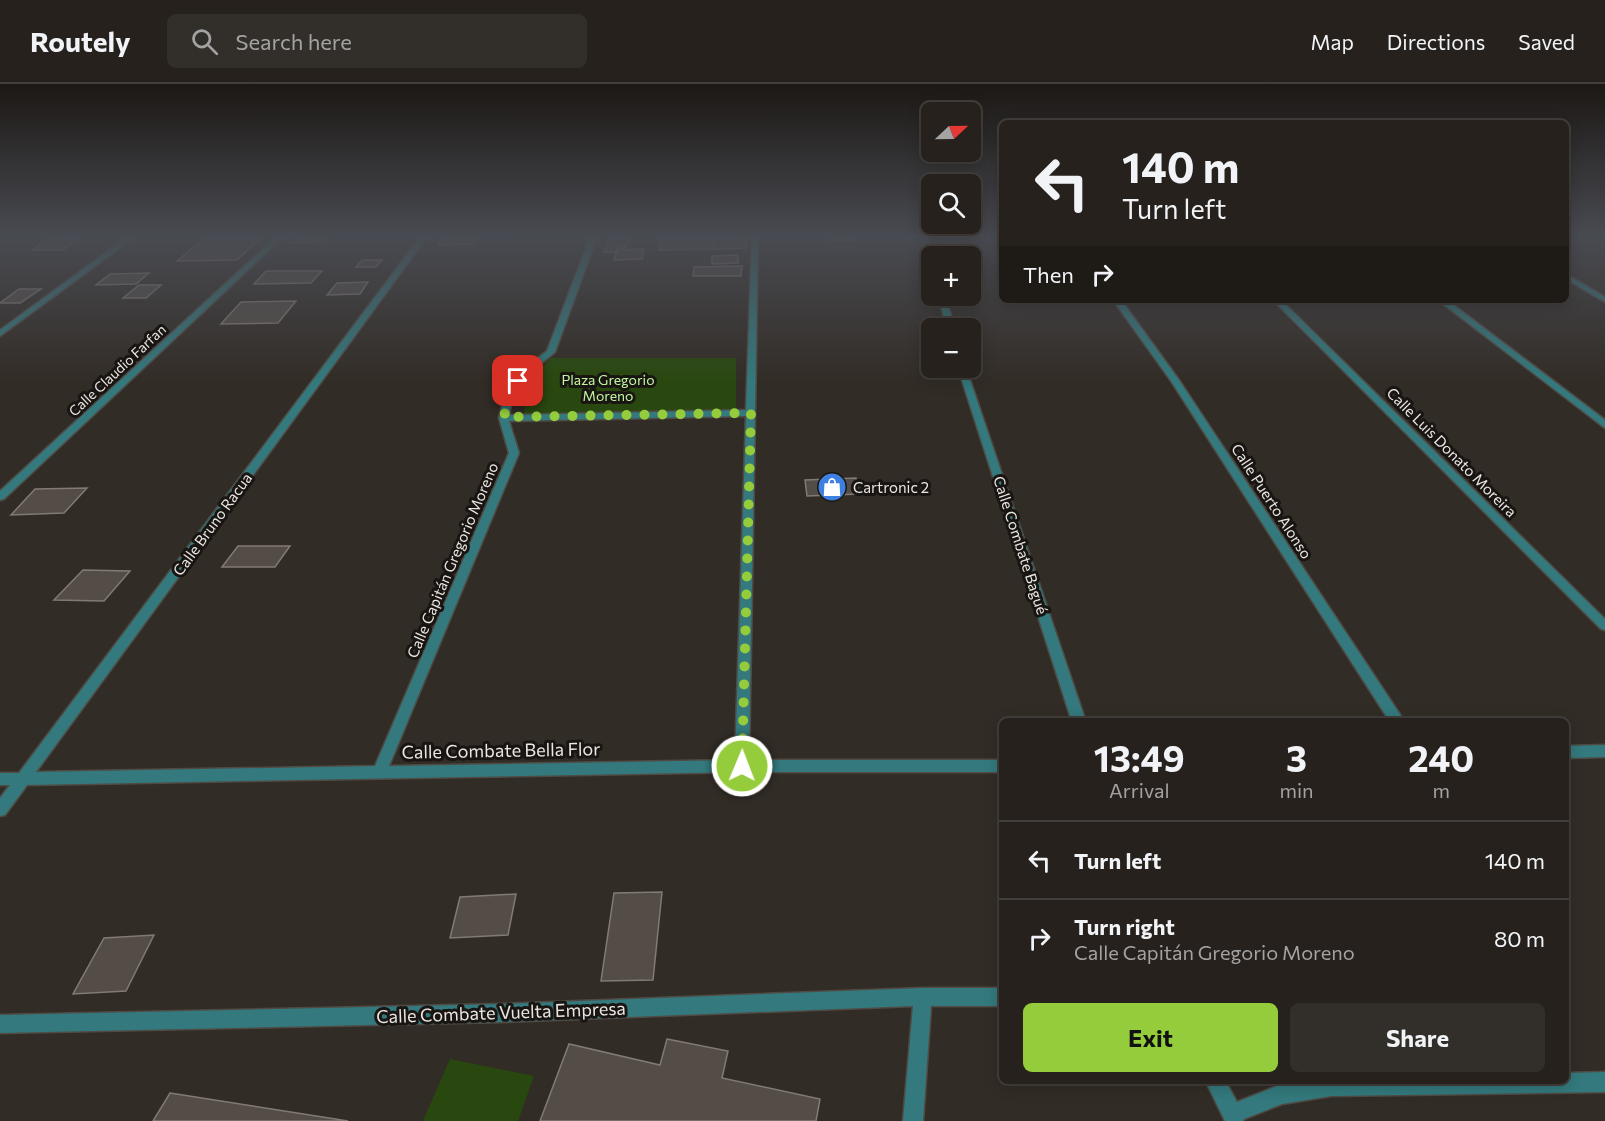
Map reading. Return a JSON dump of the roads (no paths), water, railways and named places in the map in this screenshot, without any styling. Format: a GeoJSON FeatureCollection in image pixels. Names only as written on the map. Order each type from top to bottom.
{"type":"FeatureCollection","features":[{"type":"Feature","properties":{"kind":"street"},"geometry":{"type":"LineString","coordinates":[[0,334],[66,285]]}},
{"type":"Feature","properties":{"kind":"street","name":"Calle Claudio Farfan"},"geometry":{"type":"LineString","coordinates":[[0,497],[228,285]]}},
{"type":"Feature","properties":{"kind":"street","name":"Calle Bruno Racua"},"geometry":{"type":"LineString","coordinates":[[0,810],[388,285]]}},
{"type":"Feature","properties":{"kind":"street"},"geometry":{"type":"LineString","coordinates":[[576,285],[551,352],[525,372],[510,391],[504,417],[751,413]]}},
{"type":"Feature","properties":{"kind":"street"},"geometry":{"type":"LineString","coordinates":[[742,766],[754,285]]}},
{"type":"Feature","properties":{"kind":"street"},"geometry":{"type":"LineString","coordinates":[[1581,285],[1605,300]]}},
{"type":"Feature","properties":{"kind":"street","name":"Calle Puerto Alonso"},"geometry":{"type":"LineString","coordinates":[[1119,303],[1175,380],[1395,718]]}},
{"type":"Feature","properties":{"kind":"street","name":"Calle Luis Donato Moreira"},"geometry":{"type":"LineString","coordinates":[[1280,303],[1605,626]]}},
{"type":"Feature","properties":{"kind":"street"},"geometry":{"type":"LineString","coordinates":[[1446,303],[1605,425]]}},
{"type":"Feature","properties":{"kind":"street","name":"Calle Combate Bagué"},"geometry":{"type":"LineString","coordinates":[[965,378],[1078,718]]}},
{"type":"Feature","properties":{"kind":"street","name":"Calle Capitán Gregorio Moreno"},"geometry":{"type":"LineString","coordinates":[[380,771],[514,453],[504,417]]}},
{"type":"Feature","properties":{"kind":"street"},"geometry":{"type":"LineString","coordinates":[[1569,752],[1605,751]]}},
{"type":"Feature","properties":{"kind":"street","name":"Calle Combate Bella Flor"},"geometry":{"type":"LineString","coordinates":[[0,779],[742,766],[999,766]]}},
{"type":"Feature","properties":{"kind":"street"},"geometry":{"type":"LineString","coordinates":[[913,1121],[923,997]]}},
{"type":"Feature","properties":{"kind":"street","name":"Calle Combate Vuelta Empresa"},"geometry":{"type":"LineString","coordinates":[[0,1024],[501,1013],[923,997],[999,997]]}},
{"type":"Feature","properties":{"kind":"street"},"geometry":{"type":"LineString","coordinates":[[1569,1083],[1605,1082]]}},
{"type":"Feature","properties":{"kind":"street"},"geometry":{"type":"LineString","coordinates":[[1217,1084],[1234,1117],[1282,1094],[1331,1086],[1468,1084]]}},
{"type":"Feature","properties":{"kind":"place","name":"Cartronic 2"},"geometry":{"type":"Point","coordinates":[832,487]}},
{"type":"Feature","properties":{"kind":"park label","name":"Plaza Gregorio Moreno"},"geometry":{"type":"Point","coordinates":[608,388]}}]}
